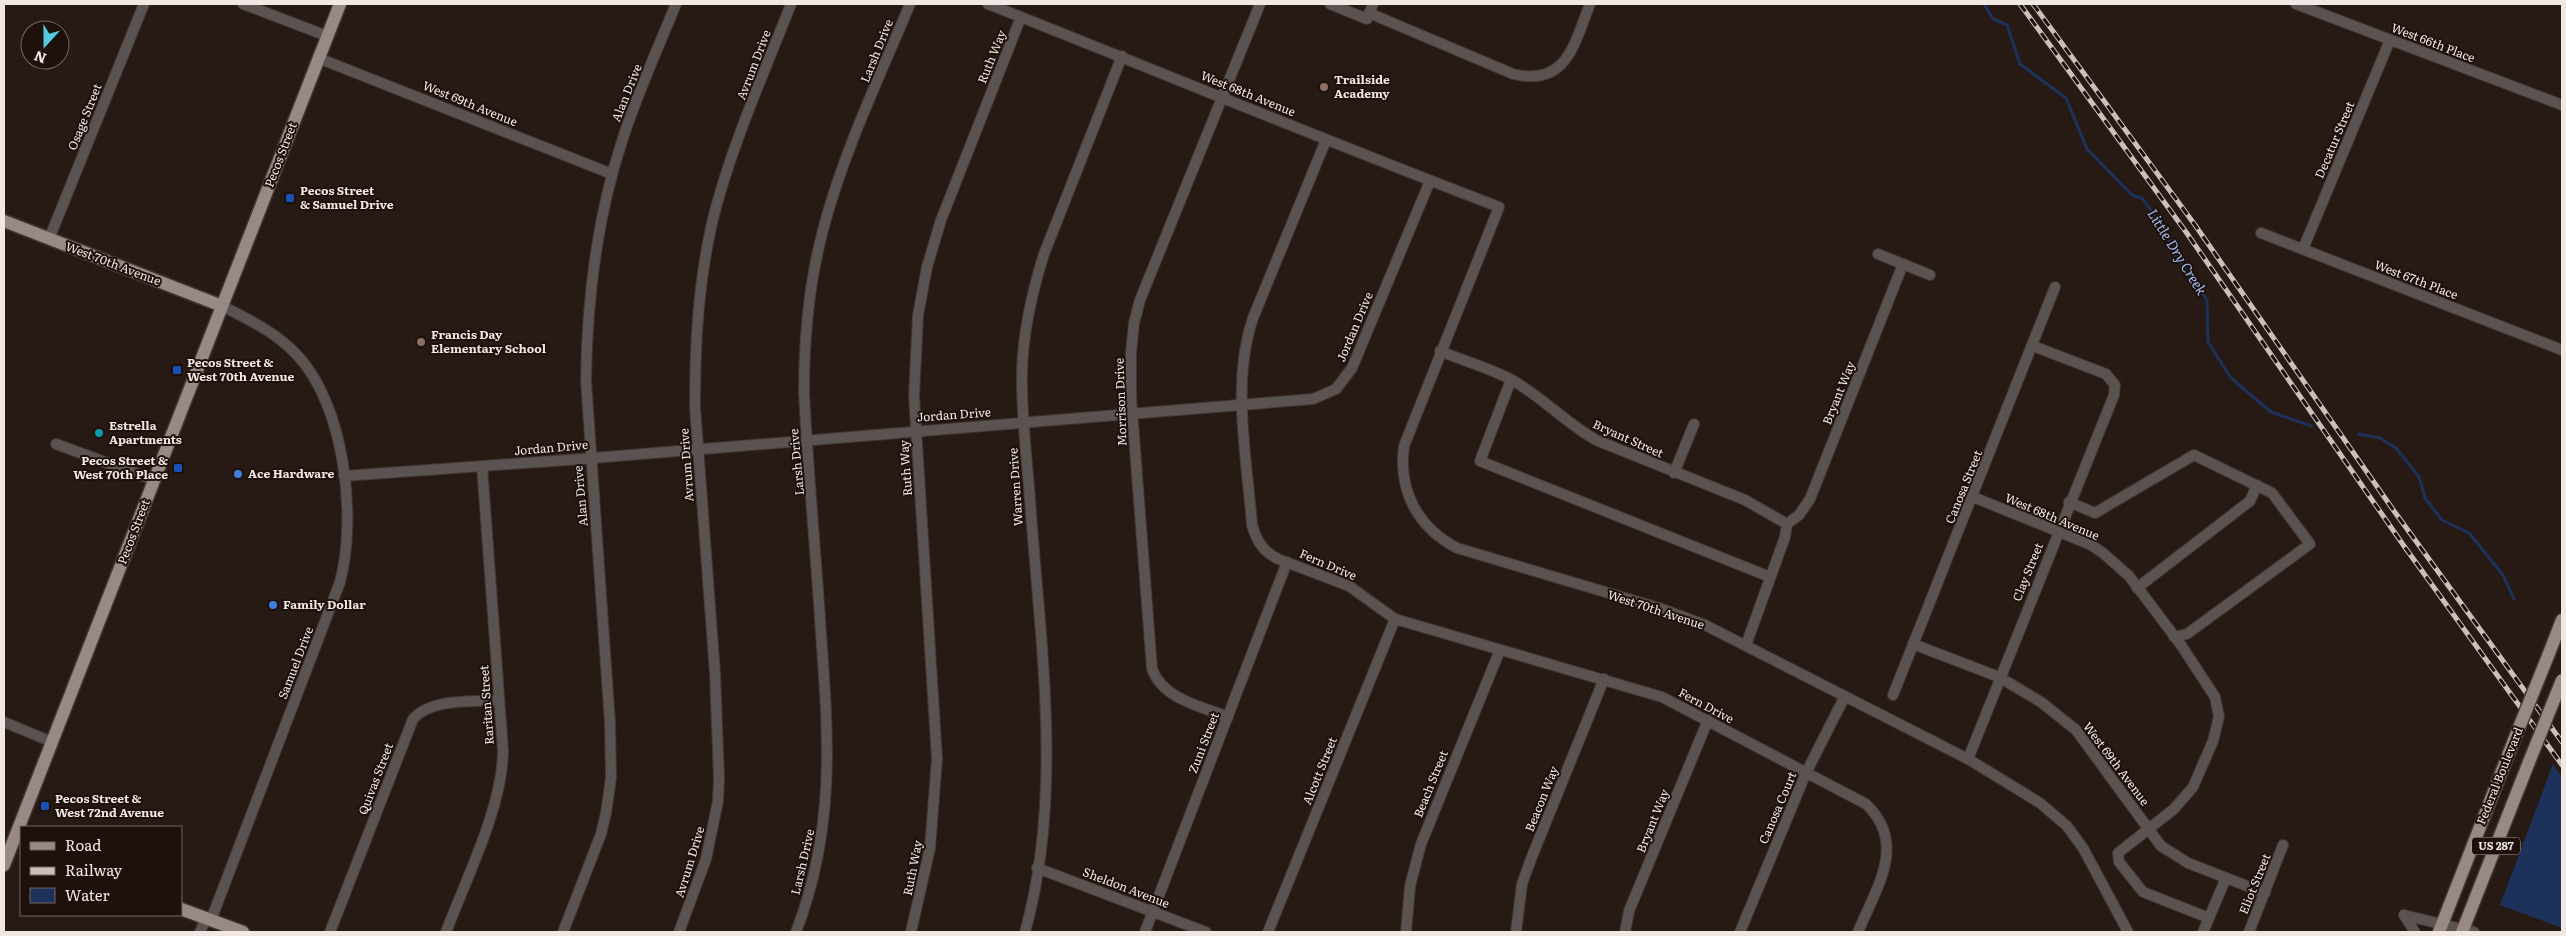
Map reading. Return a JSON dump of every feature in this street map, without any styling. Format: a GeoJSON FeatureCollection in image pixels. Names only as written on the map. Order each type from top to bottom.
{"type":"FeatureCollection","features":[{"type":"Feature","properties":{"kind":"main road","name":"Pecos Street"},"geometry":{"type":"LineString","coordinates":[[4,864],[340,4]]}},
{"type":"Feature","properties":{"kind":"main road","name":"West 70th Avenue"},"geometry":{"type":"LineString","coordinates":[[4,221],[222,306]]}},
{"type":"Feature","properties":{"kind":"main road","name":"Federal Boulevard"},"geometry":{"type":"LineString","coordinates":[[2440,928],[2562,620]]}},
{"type":"Feature","properties":{"kind":"main road","name":"Federal Boulevard"},"geometry":{"type":"LineString","coordinates":[[2466,931],[2528,762],[2562,680]]}},
{"type":"Feature","properties":{"kind":"main road"},"geometry":{"type":"LineString","coordinates":[[182,909],[242,932]]}},
{"type":"Feature","properties":{"kind":"street","name":"Osage Street"},"geometry":{"type":"LineString","coordinates":[[49,239],[144,4]]}},
{"type":"Feature","properties":{"kind":"street"},"geometry":{"type":"LineString","coordinates":[[243,4],[327,36]]}},
{"type":"Feature","properties":{"kind":"street","name":"Alan Drive"},"geometry":{"type":"LineString","coordinates":[[563,932],[600,834],[611,778],[610,723],[586,381],[588,324],[596,252],[612,174],[628,122],[676,4]]}},
{"type":"Feature","properties":{"kind":"street","name":"Avrum Drive"},"geometry":{"type":"LineString","coordinates":[[679,932],[706,859],[718,801],[719,778],[716,682],[698,448],[696,347],[700,295],[711,228],[740,134],[791,4]]}},
{"type":"Feature","properties":{"kind":"street","name":"Larsh Drive"},"geometry":{"type":"LineString","coordinates":[[796,932],[817,867],[828,783],[827,716],[804,392],[806,332],[822,232],[840,177],[910,4]]}},
{"type":"Feature","properties":{"kind":"street","name":"West 68th Avenue"},"geometry":{"type":"LineString","coordinates":[[988,4],[1224,97],[1326,140],[1499,207]]}},
{"type":"Feature","properties":{"kind":"street","name":"Morrison Drive"},"geometry":{"type":"LineString","coordinates":[[1228,716],[1168,692],[1158,682],[1152,669],[1133,415],[1131,353],[1136,313],[1153,266],[1224,97],[1260,4]]}},
{"type":"Feature","properties":{"kind":"street"},"geometry":{"type":"LineString","coordinates":[[1330,4],[1370,12],[1513,74],[1526,77],[1542,76],[1556,71],[1569,56],[1590,4]]}},
{"type":"Feature","properties":{"kind":"street","name":"West 66th Place"},"geometry":{"type":"LineString","coordinates":[[2296,4],[2562,105]]}},
{"type":"Feature","properties":{"kind":"street","name":"Ruth Way"},"geometry":{"type":"LineString","coordinates":[[911,932],[925,880],[932,840],[937,759],[914,396],[915,341],[927,266],[941,220],[1021,17]]}},
{"type":"Feature","properties":{"kind":"street","name":"Decatur Street"},"geometry":{"type":"LineString","coordinates":[[2303,249],[2390,40]]}},
{"type":"Feature","properties":{"kind":"street","name":"Warren Drive"},"geometry":{"type":"LineString","coordinates":[[1025,932],[1037,868],[1045,792],[1046,722],[1024,423],[1023,354],[1027,316],[1044,254],[1122,56]]}},
{"type":"Feature","properties":{"kind":"street","name":"West 69th Avenue"},"geometry":{"type":"LineString","coordinates":[[318,58],[612,174]]}},
{"type":"Feature","properties":{"kind":"street","name":"Fern Drive"},"geometry":{"type":"LineString","coordinates":[[1326,140],[1249,330],[1243,365],[1243,406],[1255,536],[1262,549],[1287,562],[1349,586],[1395,619],[1662,697],[1806,773]]}},
{"type":"Feature","properties":{"kind":"street","name":"Jordan Drive"},"geometry":{"type":"LineString","coordinates":[[344,476],[1133,415],[1313,399],[1336,389],[1347,376],[1430,181]]}},
{"type":"Feature","properties":{"kind":"street","name":"West 70th Avenue"},"geometry":{"type":"LineString","coordinates":[[1499,207],[1409,429],[1403,456],[1404,482],[1411,504],[1429,529],[1457,548],[1659,608],[1705,625],[1968,759],[2040,803],[2067,826],[2083,848],[2128,932]]}},
{"type":"Feature","properties":{"kind":"street","name":"West 67th Place"},"geometry":{"type":"LineString","coordinates":[[2261,233],[2562,350]]}},
{"type":"Feature","properties":{"kind":"street"},"geometry":{"type":"LineString","coordinates":[[1878,254],[1930,275]]}},
{"type":"Feature","properties":{"kind":"street","name":"Bryant Way"},"geometry":{"type":"LineString","coordinates":[[1787,524],[1798,515],[1810,499],[1903,264]]}},
{"type":"Feature","properties":{"kind":"street","name":"Canosa Street"},"geometry":{"type":"LineString","coordinates":[[1893,694],[1973,498],[2055,287]]}},
{"type":"Feature","properties":{"kind":"street","name":"Samuel Drive"},"geometry":{"type":"LineString","coordinates":[[200,932],[208,919],[340,582],[348,542],[347,496],[344,476],[332,416],[322,391],[311,372],[299,357],[272,333],[222,306]]}},
{"type":"Feature","properties":{"kind":"street","name":"Clay Street"},"geometry":{"type":"LineString","coordinates":[[1968,759],[2069,502],[2114,395],[2115,385],[2106,374],[2032,346]]}},
{"type":"Feature","properties":{"kind":"street","name":"Bryant Street"},"geometry":{"type":"LineString","coordinates":[[1440,351],[1512,380],[1544,402],[1576,429],[1621,452],[1745,500],[1787,524]]}},
{"type":"Feature","properties":{"kind":"street"},"geometry":{"type":"LineString","coordinates":[[1512,380],[1480,461],[1770,577]]}},
{"type":"Feature","properties":{"kind":"street"},"geometry":{"type":"LineString","coordinates":[[1674,473],[1694,424]]}},
{"type":"Feature","properties":{"kind":"street"},"geometry":{"type":"LineString","coordinates":[[56,444],[154,480]]}},
{"type":"Feature","properties":{"kind":"street"},"geometry":{"type":"LineString","coordinates":[[2069,502],[2095,513],[2194,455],[2272,493],[2310,544],[2187,634],[2174,637]]}},
{"type":"Feature","properties":{"kind":"street","name":"Raritan Street"},"geometry":{"type":"LineString","coordinates":[[446,932],[498,793],[503,765],[482,466]]}},
{"type":"Feature","properties":{"kind":"street"},"geometry":{"type":"LineString","coordinates":[[2137,588],[2250,501],[2257,485]]}},
{"type":"Feature","properties":{"kind":"street","name":"West 68th Avenue"},"geometry":{"type":"LineString","coordinates":[[1973,498],[2058,531],[2097,549],[2129,576],[2215,697],[2219,717],[2213,741],[2193,787],[2174,809],[2118,852],[2119,862],[2143,892],[2209,918]]}},
{"type":"Feature","properties":{"kind":"street"},"geometry":{"type":"LineString","coordinates":[[1746,645],[1785,537],[1787,524]]}},
{"type":"Feature","properties":{"kind":"street","name":"Zuni Street"},"geometry":{"type":"LineString","coordinates":[[1145,932],[1287,562]]}},
{"type":"Feature","properties":{"kind":"street","name":"Alcott Street"},"geometry":{"type":"LineString","coordinates":[[1268,932],[1395,619]]}},
{"type":"Feature","properties":{"kind":"street","name":"West 69th Avenue"},"geometry":{"type":"LineString","coordinates":[[1913,644],[1999,677],[2041,702],[2076,730],[2161,846],[2182,859],[2265,893]]}},
{"type":"Feature","properties":{"kind":"street","name":"Beach Street"},"geometry":{"type":"LineString","coordinates":[[1406,932],[1410,886],[1420,844],[1500,650]]}},
{"type":"Feature","properties":{"kind":"street","name":"Beacon Way"},"geometry":{"type":"LineString","coordinates":[[1516,932],[1522,884],[1604,679]]}},
{"type":"Feature","properties":{"kind":"street","name":"Canosa Court"},"geometry":{"type":"LineString","coordinates":[[1740,932],[1806,773],[1845,696]]}},
{"type":"Feature","properties":{"kind":"street","name":"Quivas Street"},"geometry":{"type":"LineString","coordinates":[[330,932],[412,719],[421,712],[436,706],[499,700]]}},
{"type":"Feature","properties":{"kind":"street","name":"Bryant Way"},"geometry":{"type":"LineString","coordinates":[[1625,932],[1630,911],[1708,720]]}},
{"type":"Feature","properties":{"kind":"street"},"geometry":{"type":"LineString","coordinates":[[4,722],[52,742]]}},
{"type":"Feature","properties":{"kind":"street"},"geometry":{"type":"LineString","coordinates":[[1806,773],[1866,804],[1874,812],[1886,832],[1888,844],[1886,862],[1858,932]]}},
{"type":"Feature","properties":{"kind":"street","name":"Eliot Street"},"geometry":{"type":"LineString","coordinates":[[2249,932],[2283,846]]}},
{"type":"Feature","properties":{"kind":"street","name":"Sheldon Avenue"},"geometry":{"type":"LineString","coordinates":[[1037,868],[1206,932]]}},
{"type":"Feature","properties":{"kind":"street"},"geometry":{"type":"LineString","coordinates":[[2203,932],[2226,878]]}},
{"type":"Feature","properties":{"kind":"street"},"geometry":{"type":"LineString","coordinates":[[2414,932],[2404,915],[2440,928],[2466,931]]}},
{"type":"Feature","properties":{"kind":"water"},"geometry":{"type":"Polygon","coordinates":[[[2553,764],[2562,777],[2562,928],[2500,905],[2553,764]]]}},
{"type":"Feature","properties":{"kind":"waterway","name":"Little Dry Creek"},"geometry":{"type":"LineString","coordinates":[[1984,4],[1993,19],[2007,25],[2020,64],[2066,98],[2087,149],[2132,195],[2143,199],[2162,226],[2178,259],[2207,300],[2208,342],[2231,378],[2271,412],[2311,426]]}},
{"type":"Feature","properties":{"kind":"waterway","name":"Little Dry Creek"},"geometry":{"type":"LineString","coordinates":[[2359,434],[2380,438],[2396,448],[2419,477],[2425,498],[2442,520],[2469,533],[2503,575],[2514,599]]}},
{"type":"Feature","properties":{"kind":"railway"},"geometry":{"type":"LineString","coordinates":[[2020,4],[2186,232],[2404,546],[2562,765]]}},
{"type":"Feature","properties":{"kind":"railway"},"geometry":{"type":"LineString","coordinates":[[2033,4],[2195,225],[2394,511],[2562,742]]}},
{"type":"Feature","properties":{"kind":"place","name":"Trailside Academy"},"geometry":{"type":"Point","coordinates":[1324,87]}},
{"type":"Feature","properties":{"kind":"place","name":"Pecos Street & Samuel Drive"},"geometry":{"type":"Point","coordinates":[290,198]}},
{"type":"Feature","properties":{"kind":"place","name":"Francis Day Elementary School"},"geometry":{"type":"Point","coordinates":[421,342]}},
{"type":"Feature","properties":{"kind":"place","name":"Pecos Street & West 70th Avenue"},"geometry":{"type":"Point","coordinates":[177,370]}},
{"type":"Feature","properties":{"kind":"place","name":"Estrella Apartments"},"geometry":{"type":"Point","coordinates":[99,433]}},
{"type":"Feature","properties":{"kind":"place","name":"Pecos Street & West 70th Place"},"geometry":{"type":"Point","coordinates":[178,468]}},
{"type":"Feature","properties":{"kind":"place","name":"Ace Hardware"},"geometry":{"type":"Point","coordinates":[238,474]}},
{"type":"Feature","properties":{"kind":"place","name":"Family Dollar"},"geometry":{"type":"Point","coordinates":[273,605]}},
{"type":"Feature","properties":{"kind":"place","name":"Pecos Street & West 72nd Avenue"},"geometry":{"type":"Point","coordinates":[45,806]}}]}
